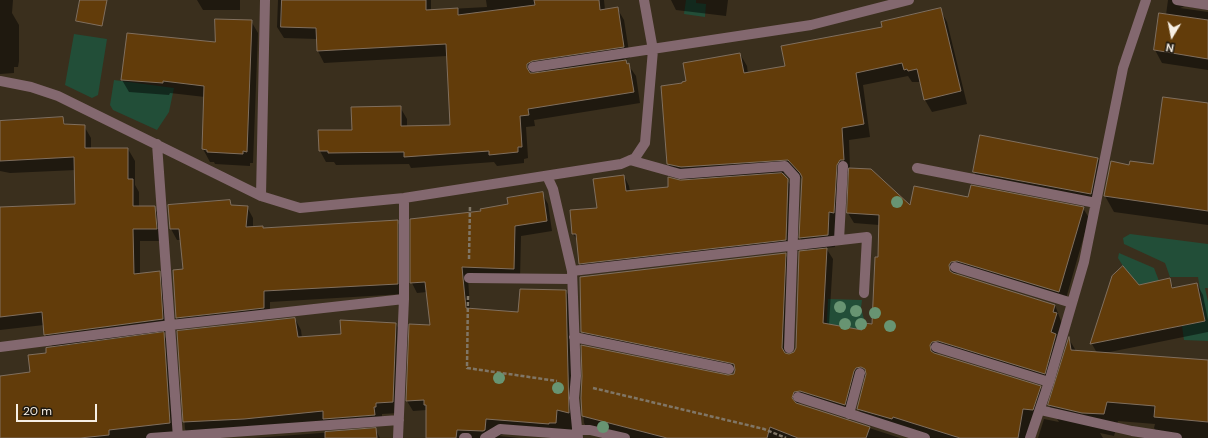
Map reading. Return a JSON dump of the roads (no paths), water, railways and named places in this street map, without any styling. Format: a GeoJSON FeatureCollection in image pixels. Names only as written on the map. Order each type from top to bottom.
{"type":"FeatureCollection","features":[{"type":"Feature","properties":{"kind":"street"},"geometry":{"type":"LineString","coordinates":[[261,196],[265,0]]}},
{"type":"Feature","properties":{"kind":"street"},"geometry":{"type":"LineString","coordinates":[[0,81],[31,87],[58,96],[261,196],[300,208],[404,198],[621,164],[635,158],[645,143],[653,50],[644,0]]}},
{"type":"Feature","properties":{"kind":"street"},"geometry":{"type":"LineString","coordinates":[[533,67],[811,25],[909,0]]}},
{"type":"Feature","properties":{"kind":"street"},"geometry":{"type":"LineString","coordinates":[[1030,438],[1049,382],[1084,262],[1123,68],[1146,0]]}},
{"type":"Feature","properties":{"kind":"street"},"geometry":{"type":"LineString","coordinates":[[1177,0],[1208,5]]}},
{"type":"Feature","properties":{"kind":"street"},"geometry":{"type":"LineString","coordinates":[[157,144],[178,437]]}},
{"type":"Feature","properties":{"kind":"street"},"geometry":{"type":"LineString","coordinates":[[630,160],[680,174],[785,166],[795,177],[789,348]]}},
{"type":"Feature","properties":{"kind":"street"},"geometry":{"type":"LineString","coordinates":[[839,240],[843,166]]}},
{"type":"Feature","properties":{"kind":"street"},"geometry":{"type":"LineString","coordinates":[[917,168],[1096,203]]}},
{"type":"Feature","properties":{"kind":"street"},"geometry":{"type":"LineString","coordinates":[[547,176],[553,189],[572,275],[575,384],[574,398],[577,434]]}},
{"type":"Feature","properties":{"kind":"street"},"geometry":{"type":"LineString","coordinates":[[398,438],[404,299],[404,198]]}},
{"type":"Feature","properties":{"kind":"street"},"geometry":{"type":"LineString","coordinates":[[469,278],[572,275],[793,245],[866,237],[864,293]]}},
{"type":"Feature","properties":{"kind":"street"},"geometry":{"type":"LineString","coordinates":[[955,267],[1072,304]]}},
{"type":"Feature","properties":{"kind":"street"},"geometry":{"type":"LineString","coordinates":[[0,347],[171,325],[404,299]]}},
{"type":"Feature","properties":{"kind":"street"},"geometry":{"type":"LineString","coordinates":[[574,337],[729,370]]}},
{"type":"Feature","properties":{"kind":"street"},"geometry":{"type":"LineString","coordinates":[[936,347],[1049,382]]}},
{"type":"Feature","properties":{"kind":"street"},"geometry":{"type":"LineString","coordinates":[[849,414],[860,373]]}},
{"type":"Feature","properties":{"kind":"street"},"geometry":{"type":"LineString","coordinates":[[798,397],[925,438]]}},
{"type":"Feature","properties":{"kind":"street"},"geometry":{"type":"LineString","coordinates":[[1040,410],[1132,435],[1177,438]]}},
{"type":"Feature","properties":{"kind":"street"},"geometry":{"type":"LineString","coordinates":[[151,438],[399,420]]}},
{"type":"Feature","properties":{"kind":"street"},"geometry":{"type":"LineString","coordinates":[[485,438],[500,429],[577,434],[590,430],[626,438]]}}]}
